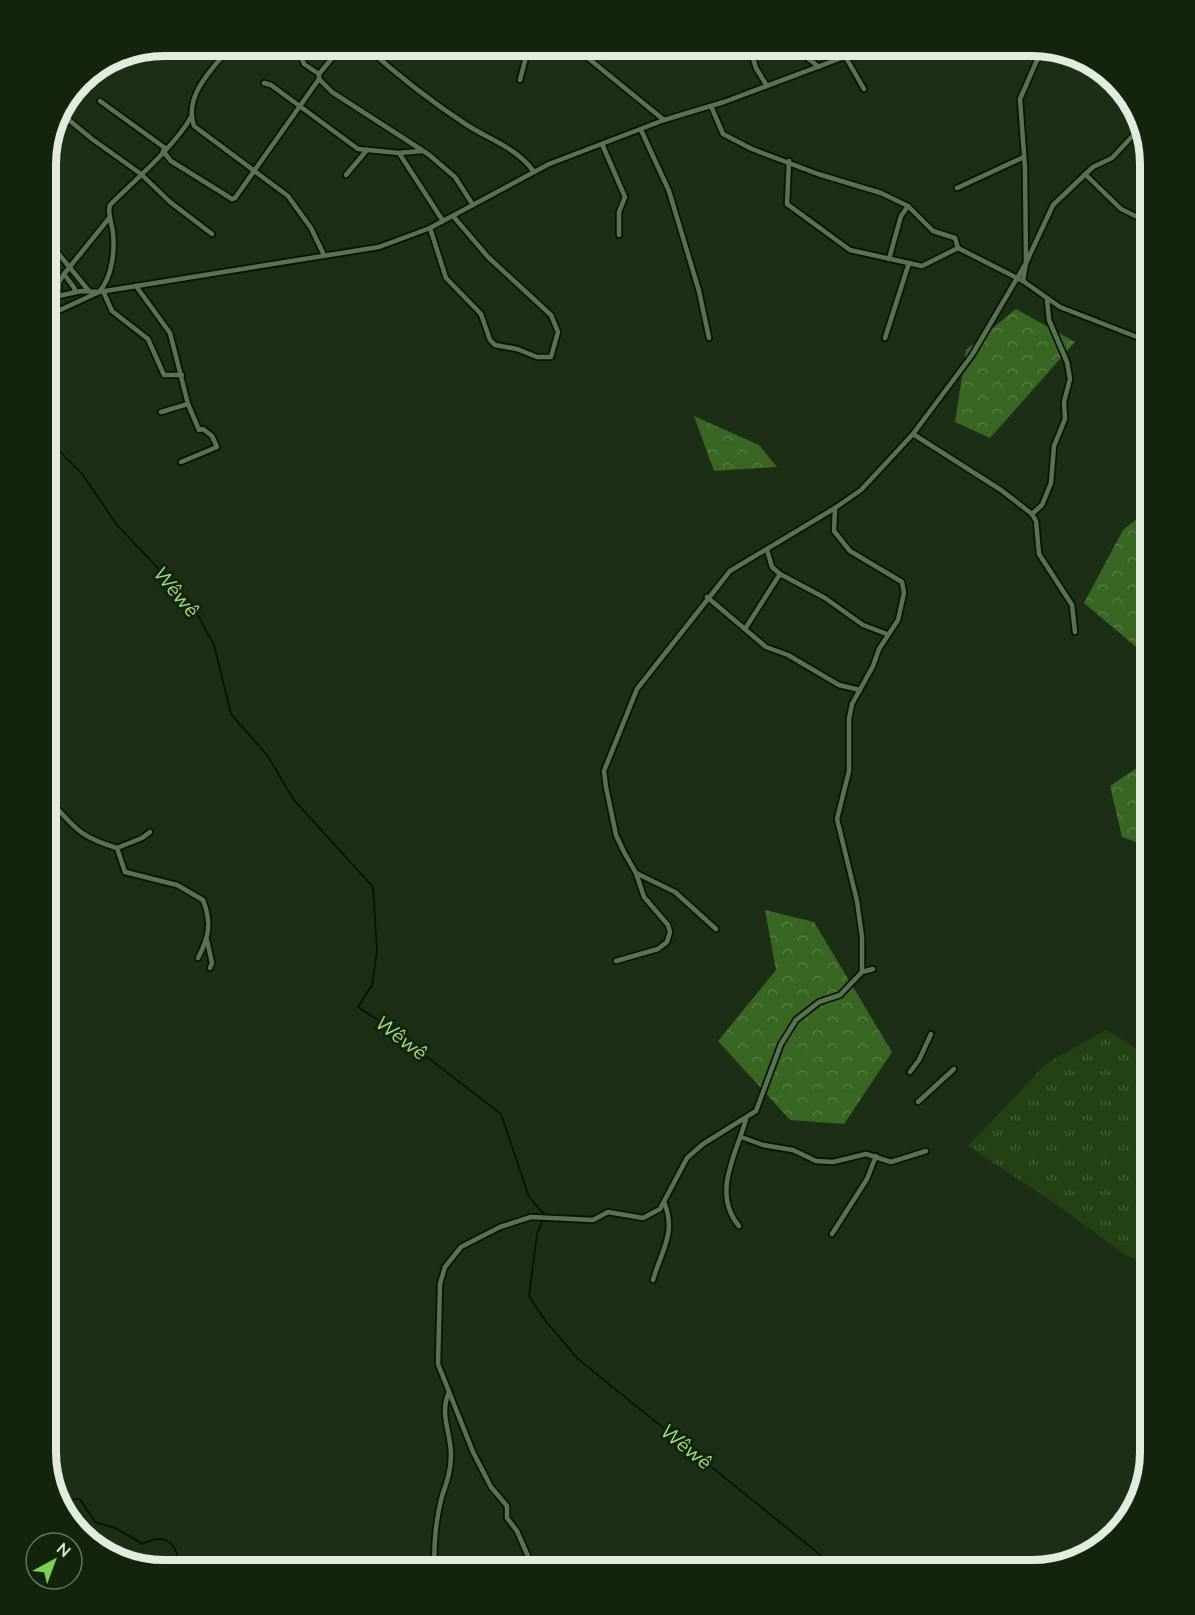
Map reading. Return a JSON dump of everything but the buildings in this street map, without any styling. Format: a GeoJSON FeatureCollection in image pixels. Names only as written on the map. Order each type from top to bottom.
{"type":"FeatureCollection","features":[{"type":"Feature","properties":{"kind":"street"},"geometry":{"type":"LineString","coordinates":[[101,292],[112,264],[113,235],[110,217],[107,214],[110,205],[164,149],[177,140],[191,117],[194,96],[224,56]]}},
{"type":"Feature","properties":{"kind":"street"},"geometry":{"type":"LineString","coordinates":[[301,56],[304,64],[319,76],[332,92],[423,151],[455,177],[473,205]]}},
{"type":"Feature","properties":{"kind":"street"},"geometry":{"type":"LineString","coordinates":[[100,101],[164,149],[171,161],[232,199],[266,157],[298,105],[334,56]]}},
{"type":"Feature","properties":{"kind":"street"},"geometry":{"type":"LineString","coordinates":[[376,56],[404,81],[468,125],[524,157],[534,172]]}},
{"type":"Feature","properties":{"kind":"street"},"geometry":{"type":"LineString","coordinates":[[520,80],[527,56]]}},
{"type":"Feature","properties":{"kind":"street"},"geometry":{"type":"LineString","coordinates":[[585,56],[664,120]]}},
{"type":"Feature","properties":{"kind":"street"},"geometry":{"type":"LineString","coordinates":[[752,56],[756,68],[767,86]]}},
{"type":"Feature","properties":{"kind":"street"},"geometry":{"type":"LineString","coordinates":[[805,56],[819,67]]}},
{"type":"Feature","properties":{"kind":"street"},"geometry":{"type":"LineString","coordinates":[[56,311],[101,292],[379,247],[430,228],[534,172],[602,144],[845,56],[864,88]]}},
{"type":"Feature","properties":{"kind":"street"},"geometry":{"type":"LineString","coordinates":[[1023,281],[1026,263],[1024,157],[1020,99],[1039,56]]}},
{"type":"Feature","properties":{"kind":"street"},"geometry":{"type":"LineString","coordinates":[[264,83],[271,85],[358,149],[399,153],[423,151]]}},
{"type":"Feature","properties":{"kind":"street"},"geometry":{"type":"LineString","coordinates":[[711,106],[723,134],[753,149],[818,174],[881,193],[908,206],[933,231],[955,238],[958,248],[1017,276],[1047,299],[1070,312],[1140,338]]}},
{"type":"Feature","properties":{"kind":"street"},"geometry":{"type":"LineString","coordinates":[[191,117],[194,126],[288,196],[310,228],[324,255]]}},
{"type":"Feature","properties":{"kind":"street"},"geometry":{"type":"LineString","coordinates":[[66,118],[141,174],[170,202],[212,234]]}},
{"type":"Feature","properties":{"kind":"street"},"geometry":{"type":"LineString","coordinates":[[641,130],[669,191],[699,291],[709,338]]}},
{"type":"Feature","properties":{"kind":"street"},"geometry":{"type":"LineString","coordinates":[[616,961],[658,949],[670,936],[668,925],[644,897],[636,873],[616,835],[604,771],[637,689],[707,597],[730,571],[861,490],[913,434],[972,355],[1026,263],[1053,205],[1093,167],[1112,158],[1135,133]]}},
{"type":"Feature","properties":{"kind":"street"},"geometry":{"type":"LineString","coordinates":[[602,144],[625,197],[619,212],[619,235]]}},
{"type":"Feature","properties":{"kind":"street"},"geometry":{"type":"LineString","coordinates":[[346,176],[367,149]]}},
{"type":"Feature","properties":{"kind":"street"},"geometry":{"type":"LineString","coordinates":[[399,153],[443,221]]}},
{"type":"Feature","properties":{"kind":"street"},"geometry":{"type":"LineString","coordinates":[[957,188],[1024,157]]}},
{"type":"Feature","properties":{"kind":"street"},"geometry":{"type":"LineString","coordinates":[[789,161],[787,204],[850,250],[922,266],[958,248]]}},
{"type":"Feature","properties":{"kind":"street"},"geometry":{"type":"LineString","coordinates":[[1085,174],[1121,209],[1140,218]]}},
{"type":"Feature","properties":{"kind":"street"},"geometry":{"type":"LineString","coordinates":[[889,258],[902,216],[908,206]]}},
{"type":"Feature","properties":{"kind":"street"},"geometry":{"type":"LineString","coordinates":[[430,228],[446,278],[481,314],[490,340],[495,345],[517,349],[537,357],[551,357],[558,332],[551,315],[488,257],[453,216]]}},
{"type":"Feature","properties":{"kind":"street"},"geometry":{"type":"LineString","coordinates":[[101,292],[89,291],[58,296],[59,282],[69,266],[75,263],[86,245],[110,217]]}},
{"type":"Feature","properties":{"kind":"street"},"geometry":{"type":"LineString","coordinates":[[56,253],[89,291]]}},
{"type":"Feature","properties":{"kind":"street"},"geometry":{"type":"LineString","coordinates":[[885,338],[909,263]]}},
{"type":"Feature","properties":{"kind":"street"},"geometry":{"type":"LineString","coordinates":[[64,274],[64,278],[75,289],[72,293]]}},
{"type":"Feature","properties":{"kind":"street"},"geometry":{"type":"LineString","coordinates":[[136,286],[150,309],[170,333],[188,404],[199,430],[203,429],[209,433],[217,447],[182,462]]}},
{"type":"Feature","properties":{"kind":"street"},"geometry":{"type":"LineString","coordinates":[[101,292],[112,310],[148,339],[164,375],[182,375]]}},
{"type":"Feature","properties":{"kind":"street"},"geometry":{"type":"LineString","coordinates":[[1032,514],[1042,505],[1051,483],[1054,446],[1065,419],[1064,402],[1070,379],[1067,362],[1049,320],[1047,299]]}},
{"type":"Feature","properties":{"kind":"street"},"geometry":{"type":"LineString","coordinates":[[161,412],[188,404]]}},
{"type":"Feature","properties":{"kind":"street"},"geometry":{"type":"LineString","coordinates":[[913,434],[1000,490],[1032,514],[1036,521],[1039,554],[1072,605],[1075,632]]}},
{"type":"Feature","properties":{"kind":"street"},"geometry":{"type":"LineString","coordinates":[[835,508],[834,531],[850,551],[902,582],[904,593],[901,610],[860,690],[849,719],[849,771],[837,819],[858,901],[862,936],[862,972]]}},
{"type":"Feature","properties":{"kind":"street"},"geometry":{"type":"LineString","coordinates":[[767,550],[772,567],[780,574],[825,598],[863,625],[887,634]]}},
{"type":"Feature","properties":{"kind":"street"},"geometry":{"type":"LineString","coordinates":[[745,629],[780,574]]}},
{"type":"Feature","properties":{"kind":"street"},"geometry":{"type":"LineString","coordinates":[[707,597],[766,647],[788,655],[839,685],[860,690]]}},
{"type":"Feature","properties":{"kind":"street"},"geometry":{"type":"LineString","coordinates":[[56,808],[76,831],[91,841],[117,848],[142,838],[150,832]]}},
{"type":"Feature","properties":{"kind":"street"},"geometry":{"type":"LineString","coordinates":[[117,848],[125,872],[177,885],[203,900],[209,915],[207,940],[212,963],[210,968]]}},
{"type":"Feature","properties":{"kind":"street"},"geometry":{"type":"LineString","coordinates":[[636,873],[675,892],[716,929]]}},
{"type":"Feature","properties":{"kind":"street"},"geometry":{"type":"LineString","coordinates":[[198,958],[207,940]]}},
{"type":"Feature","properties":{"kind":"street"},"geometry":{"type":"LineString","coordinates":[[529,1559],[517,1531],[507,1518],[507,1506],[491,1486],[473,1452],[438,1364],[442,1272],[461,1247],[500,1227],[531,1217],[593,1220],[608,1212],[643,1218],[660,1209],[679,1169],[687,1158],[703,1144],[746,1119],[760,1104],[781,1044],[796,1020],[819,1002],[840,995],[862,972],[873,969]]}},
{"type":"Feature","properties":{"kind":"street"},"geometry":{"type":"LineString","coordinates":[[910,1072],[919,1060],[931,1034]]}},
{"type":"Feature","properties":{"kind":"street"},"geometry":{"type":"LineString","coordinates":[[918,1102],[954,1069]]}},
{"type":"Feature","properties":{"kind":"street"},"geometry":{"type":"LineString","coordinates":[[739,1226],[732,1218],[726,1191],[729,1164],[746,1119]]}},
{"type":"Feature","properties":{"kind":"street"},"geometry":{"type":"LineString","coordinates":[[741,1137],[763,1145],[793,1150],[816,1161],[833,1162],[866,1154],[891,1162],[926,1151]]}},
{"type":"Feature","properties":{"kind":"street"},"geometry":{"type":"LineString","coordinates":[[832,1234],[867,1179],[876,1156]]}},
{"type":"Feature","properties":{"kind":"street"},"geometry":{"type":"LineString","coordinates":[[654,1280],[670,1237],[668,1211],[664,1202]]}},
{"type":"Feature","properties":{"kind":"street"},"geometry":{"type":"LineString","coordinates":[[434,1559],[442,1497],[450,1473],[451,1452],[443,1417],[444,1404],[449,1392]]}},
{"type":"Feature","properties":{"kind":"green space"},"geometry":{"type":"Polygon","coordinates":[[[1016,309],[1075,342],[990,438],[955,422],[966,350],[1016,309]]]}},
{"type":"Feature","properties":{"kind":"green space"},"geometry":{"type":"Polygon","coordinates":[[[694,416],[759,445],[777,467],[714,471],[694,416]]]}},
{"type":"Feature","properties":{"kind":"green space"},"geometry":{"type":"Polygon","coordinates":[[[1140,516],[1140,650],[1084,603],[1123,530],[1140,516]]]}},
{"type":"Feature","properties":{"kind":"green space"},"geometry":{"type":"Polygon","coordinates":[[[1140,766],[1140,843],[1122,837],[1110,786],[1140,766]]]}},
{"type":"Feature","properties":{"kind":"green space"},"geometry":{"type":"Polygon","coordinates":[[[765,910],[814,922],[892,1052],[844,1124],[790,1120],[718,1041],[776,970],[765,910]]]}},
{"type":"Feature","properties":{"kind":"green space"},"geometry":{"type":"Polygon","coordinates":[[[1106,1030],[1140,1051],[1140,1261],[1125,1255],[1053,1202],[968,1146],[1047,1063],[1106,1030]]]}},
{"type":"Feature","properties":{"kind":"waterway","name":"Wêwê"},"geometry":{"type":"LineString","coordinates":[[56,447],[82,474],[117,525],[191,603],[214,645],[231,714],[267,755],[294,800],[373,887],[377,951],[372,985],[358,1007],[393,1030],[408,1049],[423,1054],[501,1114],[529,1197],[545,1215],[537,1234],[529,1296],[544,1319],[578,1359],[826,1560]]}},
{"type":"Feature","properties":{"kind":"waterway"},"geometry":{"type":"LineString","coordinates":[[69,1503],[73,1499],[80,1499],[95,1522],[115,1528],[143,1544],[151,1540],[165,1540],[174,1547],[178,1559]]}}]}
